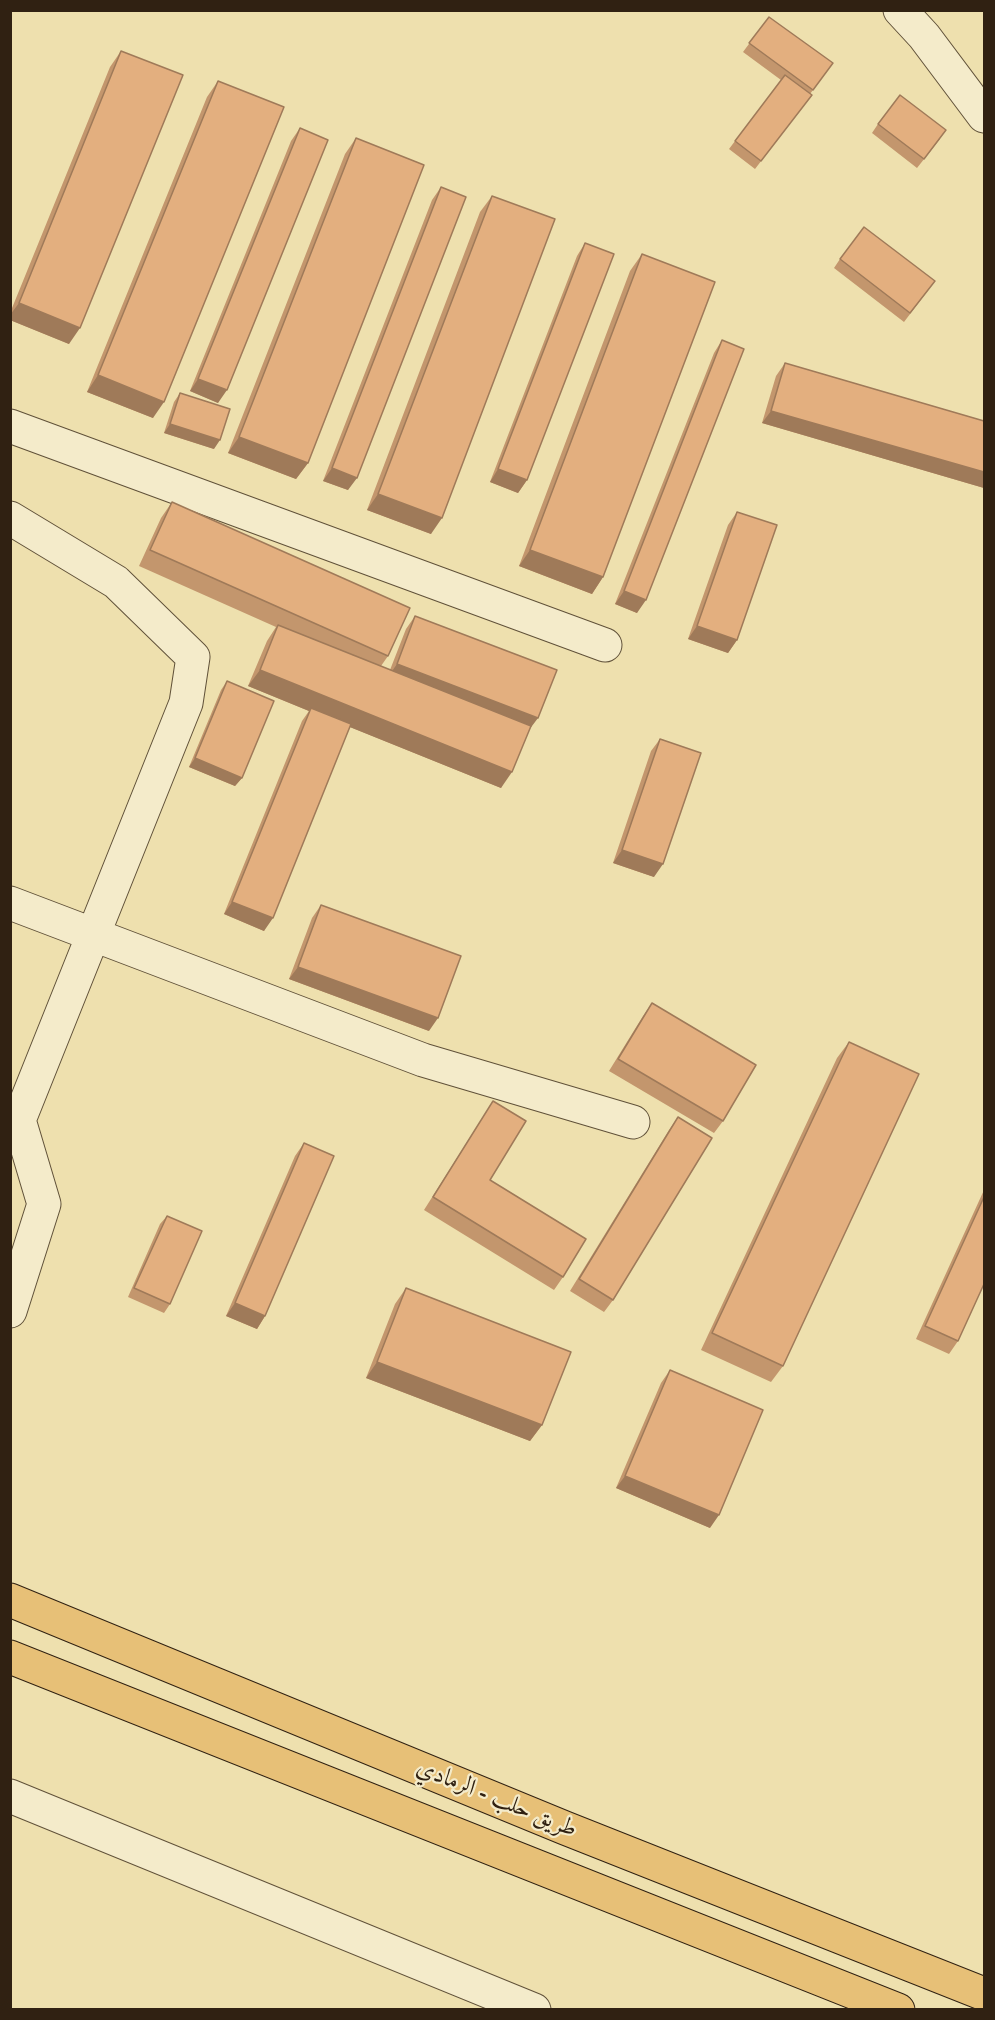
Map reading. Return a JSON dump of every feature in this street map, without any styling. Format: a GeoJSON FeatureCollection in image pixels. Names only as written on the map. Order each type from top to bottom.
{"type":"FeatureCollection","features":[{"type":"Feature","properties":{"kind":"highway","name":"طريق حلب - الرمادي"},"geometry":{"type":"LineString","coordinates":[[10,1600],[565,1828],[984,1994]]}},
{"type":"Feature","properties":{"kind":"highway","name":"طريق حلب - الرمادي"},"geometry":{"type":"LineString","coordinates":[[10,1657],[898,2010]]}},
{"type":"Feature","properties":{"kind":"street"},"geometry":{"type":"LineString","coordinates":[[900,10],[924,36],[984,116]]}},
{"type":"Feature","properties":{"kind":"street"},"geometry":{"type":"LineString","coordinates":[[10,426],[605,645]]}},
{"type":"Feature","properties":{"kind":"street"},"geometry":{"type":"LineString","coordinates":[[10,518],[116,582],[193,657],[186,703],[93,936],[15,1122],[44,1204],[10,1311]]}},
{"type":"Feature","properties":{"kind":"street"},"geometry":{"type":"LineString","coordinates":[[10,903],[423,1060],[633,1122]]}},
{"type":"Feature","properties":{"kind":"street"},"geometry":{"type":"LineString","coordinates":[[10,1796],[534,2010]]}},
{"type":"Feature","properties":{"kind":"building"},"geometry":{"type":"Polygon","coordinates":[[[769,17],[833,63],[813,90],[749,43],[769,17]]]}},
{"type":"Feature","properties":{"kind":"building"},"geometry":{"type":"Polygon","coordinates":[[[121,51],[183,75],[80,328],[19,303],[121,51]]]}},
{"type":"Feature","properties":{"kind":"building"},"geometry":{"type":"Polygon","coordinates":[[[785,75],[812,95],[761,161],[735,141],[785,75]]]}},
{"type":"Feature","properties":{"kind":"building"},"geometry":{"type":"Polygon","coordinates":[[[218,81],[284,107],[164,402],[98,375],[218,81]]]}},
{"type":"Feature","properties":{"kind":"building"},"geometry":{"type":"Polygon","coordinates":[[[900,95],[946,130],[924,159],[878,124],[900,95]]]}},
{"type":"Feature","properties":{"kind":"building"},"geometry":{"type":"Polygon","coordinates":[[[300,128],[328,140],[227,390],[198,379],[300,128]]]}},
{"type":"Feature","properties":{"kind":"building"},"geometry":{"type":"Polygon","coordinates":[[[356,138],[424,165],[308,463],[239,437],[356,138]]]}},
{"type":"Feature","properties":{"kind":"building"},"geometry":{"type":"Polygon","coordinates":[[[441,187],[466,197],[357,478],[332,468],[441,187]]]}},
{"type":"Feature","properties":{"kind":"building"},"geometry":{"type":"Polygon","coordinates":[[[492,196],[555,219],[442,518],[378,494],[492,196]]]}},
{"type":"Feature","properties":{"kind":"building"},"geometry":{"type":"Polygon","coordinates":[[[864,227],[935,281],[910,313],[840,259],[864,227]]]}},
{"type":"Feature","properties":{"kind":"building"},"geometry":{"type":"Polygon","coordinates":[[[585,243],[614,254],[527,480],[498,469],[585,243]]]}},
{"type":"Feature","properties":{"kind":"building"},"geometry":{"type":"Polygon","coordinates":[[[642,254],[715,282],[603,577],[530,550],[642,254]]]}},
{"type":"Feature","properties":{"kind":"building"},"geometry":{"type":"Polygon","coordinates":[[[722,340],[744,349],[646,600],[624,591],[722,340]]]}},
{"type":"Feature","properties":{"kind":"building"},"geometry":{"type":"Polygon","coordinates":[[[785,363],[984,421],[984,472],[771,411],[785,363]]]}},
{"type":"Feature","properties":{"kind":"building"},"geometry":{"type":"Polygon","coordinates":[[[180,393],[230,409],[220,440],[170,424],[180,393]]]}},
{"type":"Feature","properties":{"kind":"building"},"geometry":{"type":"Polygon","coordinates":[[[172,502],[410,608],[388,656],[150,550],[172,502]]]}},
{"type":"Feature","properties":{"kind":"building"},"geometry":{"type":"Polygon","coordinates":[[[737,512],[777,525],[737,640],[697,626],[737,512]]]}},
{"type":"Feature","properties":{"kind":"building"},"geometry":{"type":"Polygon","coordinates":[[[415,616],[557,670],[538,718],[397,664],[415,616]]]}},
{"type":"Feature","properties":{"kind":"building"},"geometry":{"type":"Polygon","coordinates":[[[278,625],[531,726],[512,772],[260,670],[278,625]]]}},
{"type":"Feature","properties":{"kind":"building"},"geometry":{"type":"Polygon","coordinates":[[[227,681],[274,701],[242,778],[195,758],[227,681]]]}},
{"type":"Feature","properties":{"kind":"building"},"geometry":{"type":"Polygon","coordinates":[[[311,708],[351,724],[273,918],[232,902],[311,708]]]}},
{"type":"Feature","properties":{"kind":"building"},"geometry":{"type":"Polygon","coordinates":[[[660,739],[701,753],[663,864],[622,850],[660,739]]]}},
{"type":"Feature","properties":{"kind":"building"},"geometry":{"type":"Polygon","coordinates":[[[321,905],[461,956],[438,1018],[298,967],[321,905]]]}},
{"type":"Feature","properties":{"kind":"building"},"geometry":{"type":"Polygon","coordinates":[[[652,1003],[756,1065],[723,1121],[618,1059],[652,1003]]]}},
{"type":"Feature","properties":{"kind":"building"},"geometry":{"type":"Polygon","coordinates":[[[849,1042],[919,1074],[783,1366],[712,1333],[849,1042]]]}},
{"type":"Feature","properties":{"kind":"building"},"geometry":{"type":"Polygon","coordinates":[[[493,1101],[526,1121],[490,1180],[586,1239],[563,1277],[433,1197],[493,1101]]]}},
{"type":"Feature","properties":{"kind":"building"},"geometry":{"type":"Polygon","coordinates":[[[678,1117],[712,1138],[613,1300],[579,1279],[678,1117]]]}},
{"type":"Feature","properties":{"kind":"building"},"geometry":{"type":"Polygon","coordinates":[[[304,1143],[334,1156],[265,1316],[235,1303],[304,1143]]]}},
{"type":"Feature","properties":{"kind":"building"},"geometry":{"type":"Polygon","coordinates":[[[984,1197],[984,1284],[958,1341],[925,1326],[984,1197]]]}},
{"type":"Feature","properties":{"kind":"building"},"geometry":{"type":"Polygon","coordinates":[[[167,1216],[202,1231],[170,1304],[134,1288],[167,1216]]]}},
{"type":"Feature","properties":{"kind":"building"},"geometry":{"type":"Polygon","coordinates":[[[406,1288],[571,1352],[542,1425],[377,1362],[406,1288]]]}},
{"type":"Feature","properties":{"kind":"building"},"geometry":{"type":"Polygon","coordinates":[[[670,1370],[763,1410],[719,1515],[625,1476],[670,1370]]]}}]}
